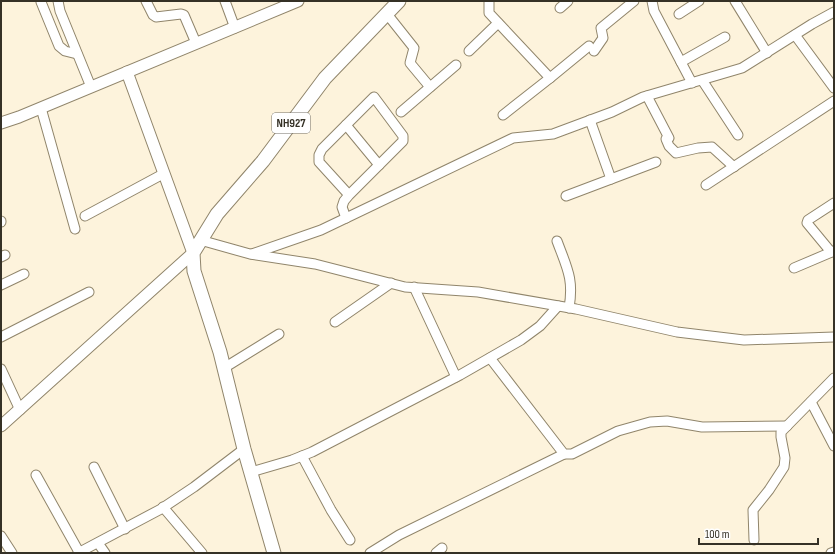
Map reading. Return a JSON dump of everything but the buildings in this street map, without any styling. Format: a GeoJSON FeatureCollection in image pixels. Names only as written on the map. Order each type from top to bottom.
{"type":"FeatureCollection","features":[{"type":"Feature","properties":{"kind":"highway","name":"NH927"},"geometry":{"type":"LineString","coordinates":[[193,253],[217,214],[263,161],[325,78],[399,1]]}},
{"type":"Feature","properties":{"kind":"highway"},"geometry":{"type":"LineString","coordinates":[[193,253],[194,271],[224,368],[244,449],[274,553]]}},
{"type":"Feature","properties":{"kind":"main road"},"geometry":{"type":"LineString","coordinates":[[1,122],[41,108],[298,1]]}},
{"type":"Feature","properties":{"kind":"main road"},"geometry":{"type":"LineString","coordinates":[[1,426],[193,253],[127,72]]}},
{"type":"Feature","properties":{"kind":"street"},"geometry":{"type":"LineString","coordinates":[[58,1],[60,11],[91,87]]}},
{"type":"Feature","properties":{"kind":"street"},"geometry":{"type":"LineString","coordinates":[[146,1],[156,17],[181,14],[184,15],[196,43]]}},
{"type":"Feature","properties":{"kind":"street"},"geometry":{"type":"LineString","coordinates":[[225,1],[234,28]]}},
{"type":"Feature","properties":{"kind":"street"},"geometry":{"type":"LineString","coordinates":[[489,1],[489,13],[550,78]]}},
{"type":"Feature","properties":{"kind":"street"},"geometry":{"type":"LineString","coordinates":[[560,8],[568,1]]}},
{"type":"Feature","properties":{"kind":"street"},"geometry":{"type":"LineString","coordinates":[[503,114],[603,38],[601,28],[634,1]]}},
{"type":"Feature","properties":{"kind":"street"},"geometry":{"type":"LineString","coordinates":[[652,1],[654,11],[692,83]]}},
{"type":"Feature","properties":{"kind":"street"},"geometry":{"type":"LineString","coordinates":[[679,14],[700,1]]}},
{"type":"Feature","properties":{"kind":"street"},"geometry":{"type":"LineString","coordinates":[[734,1],[767,53]]}},
{"type":"Feature","properties":{"kind":"street"},"geometry":{"type":"LineString","coordinates":[[41,2],[59,46],[65,51],[77,54]]}},
{"type":"Feature","properties":{"kind":"street"},"geometry":{"type":"LineString","coordinates":[[250,254],[321,230],[513,138],[553,134],[612,112],[647,96],[742,68],[834,12]]}},
{"type":"Feature","properties":{"kind":"street"},"geometry":{"type":"LineString","coordinates":[[387,14],[414,48],[410,63],[430,87]]}},
{"type":"Feature","properties":{"kind":"street"},"geometry":{"type":"LineString","coordinates":[[469,50],[498,23]]}},
{"type":"Feature","properties":{"kind":"street"},"geometry":{"type":"LineString","coordinates":[[795,35],[834,88]]}},
{"type":"Feature","properties":{"kind":"street"},"geometry":{"type":"LineString","coordinates":[[681,62],[725,37]]}},
{"type":"Feature","properties":{"kind":"street"},"geometry":{"type":"LineString","coordinates":[[401,112],[456,65]]}},
{"type":"Feature","properties":{"kind":"street"},"geometry":{"type":"LineString","coordinates":[[702,80],[738,135]]}},
{"type":"Feature","properties":{"kind":"street"},"geometry":{"type":"LineString","coordinates":[[647,96],[668,139],[668,146],[676,154],[698,148],[712,147],[734,167]]}},
{"type":"Feature","properties":{"kind":"street"},"geometry":{"type":"LineString","coordinates":[[346,218],[342,204],[349,195],[403,141],[404,136],[374,97],[322,149],[319,155],[319,162],[349,195]]}},
{"type":"Feature","properties":{"kind":"street"},"geometry":{"type":"LineString","coordinates":[[706,185],[834,101]]}},
{"type":"Feature","properties":{"kind":"street"},"geometry":{"type":"LineString","coordinates":[[41,108],[75,229]]}},
{"type":"Feature","properties":{"kind":"street"},"geometry":{"type":"LineString","coordinates":[[590,120],[611,179]]}},
{"type":"Feature","properties":{"kind":"street"},"geometry":{"type":"LineString","coordinates":[[346,125],[379,165]]}},
{"type":"Feature","properties":{"kind":"street"},"geometry":{"type":"LineString","coordinates":[[566,196],[656,162]]}},
{"type":"Feature","properties":{"kind":"street"},"geometry":{"type":"LineString","coordinates":[[85,216],[163,174]]}},
{"type":"Feature","properties":{"kind":"street"},"geometry":{"type":"LineString","coordinates":[[794,268],[832,251],[806,223],[808,220],[834,203]]}},
{"type":"Feature","properties":{"kind":"street"},"geometry":{"type":"LineString","coordinates":[[200,240],[250,254],[316,264],[391,283],[414,287],[478,292],[569,308],[677,332],[744,340],[834,337]]}},
{"type":"Feature","properties":{"kind":"street"},"geometry":{"type":"LineString","coordinates":[[557,241],[570,276],[571,293],[569,308]]}},
{"type":"Feature","properties":{"kind":"street"},"geometry":{"type":"LineString","coordinates":[[1,285],[24,274]]}},
{"type":"Feature","properties":{"kind":"street"},"geometry":{"type":"LineString","coordinates":[[335,322],[391,283]]}},
{"type":"Feature","properties":{"kind":"street"},"geometry":{"type":"LineString","coordinates":[[414,287],[456,377]]}},
{"type":"Feature","properties":{"kind":"street"},"geometry":{"type":"LineString","coordinates":[[1,337],[89,292]]}},
{"type":"Feature","properties":{"kind":"street"},"geometry":{"type":"LineString","coordinates":[[251,472],[302,456],[456,377],[532,333],[558,306]]}},
{"type":"Feature","properties":{"kind":"street"},"geometry":{"type":"LineString","coordinates":[[224,368],[279,334]]}},
{"type":"Feature","properties":{"kind":"street"},"geometry":{"type":"LineString","coordinates":[[490,358],[564,454]]}},
{"type":"Feature","properties":{"kind":"street"},"geometry":{"type":"LineString","coordinates":[[1,369],[20,410]]}},
{"type":"Feature","properties":{"kind":"street"},"geometry":{"type":"LineString","coordinates":[[754,540],[753,510],[769,490],[784,467],[785,458],[781,435],[787,426],[834,378]]}},
{"type":"Feature","properties":{"kind":"street"},"geometry":{"type":"LineString","coordinates":[[811,402],[834,446]]}},
{"type":"Feature","properties":{"kind":"street"},"geometry":{"type":"LineString","coordinates":[[370,553],[399,535],[564,454],[572,454],[618,432],[650,422],[668,421],[702,427],[787,426]]}},
{"type":"Feature","properties":{"kind":"street"},"geometry":{"type":"LineString","coordinates":[[36,475],[79,553],[163,508],[194,487],[244,449]]}},
{"type":"Feature","properties":{"kind":"street"},"geometry":{"type":"LineString","coordinates":[[302,456],[331,510],[350,540]]}},
{"type":"Feature","properties":{"kind":"street"},"geometry":{"type":"LineString","coordinates":[[94,467],[126,529]]}},
{"type":"Feature","properties":{"kind":"street"},"geometry":{"type":"LineString","coordinates":[[163,508],[202,553]]}},
{"type":"Feature","properties":{"kind":"street"},"geometry":{"type":"LineString","coordinates":[[1,536],[12,553]]}},
{"type":"Feature","properties":{"kind":"street"},"geometry":{"type":"LineString","coordinates":[[98,543],[105,553]]}}]}
